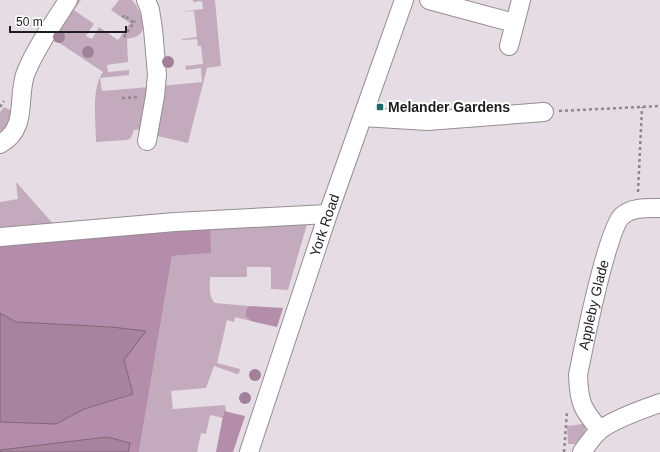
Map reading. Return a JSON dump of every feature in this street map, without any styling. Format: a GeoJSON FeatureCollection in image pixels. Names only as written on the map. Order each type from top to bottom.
{"type":"FeatureCollection","features":[{"type":"Feature","properties":{"kind":"street"},"geometry":{"type":"LineString","coordinates":[[0,144],[9,140],[18,124],[25,77],[30,63],[68,0]]}},
{"type":"Feature","properties":{"kind":"street"},"geometry":{"type":"LineString","coordinates":[[146,0],[150,10],[153,29],[157,75],[147,141]]}},
{"type":"Feature","properties":{"kind":"street","name":"York Road"},"geometry":{"type":"LineString","coordinates":[[249,452],[328,214],[404,0]]}},
{"type":"Feature","properties":{"kind":"street"},"geometry":{"type":"LineString","coordinates":[[429,0],[514,23]]}},
{"type":"Feature","properties":{"kind":"street"},"geometry":{"type":"LineString","coordinates":[[509,46],[521,0]]}},
{"type":"Feature","properties":{"kind":"street"},"geometry":{"type":"LineString","coordinates":[[363,117],[427,121],[544,112]]}},
{"type":"Feature","properties":{"kind":"street","name":"Appleby Glade"},"geometry":{"type":"LineString","coordinates":[[600,430],[587,416],[582,407],[579,396],[578,375],[607,252],[617,222],[626,213],[637,209],[660,208]]}},
{"type":"Feature","properties":{"kind":"street"},"geometry":{"type":"LineString","coordinates":[[0,237],[175,222],[328,214]]}},
{"type":"Feature","properties":{"kind":"street"},"geometry":{"type":"LineString","coordinates":[[582,452],[600,430],[616,421],[660,403]]}},
{"type":"Feature","properties":{"kind":"path"},"geometry":{"type":"LineString","coordinates":[[123,18],[124,15],[134,23]]}},
{"type":"Feature","properties":{"kind":"path"},"geometry":{"type":"LineString","coordinates":[[544,112],[660,106]]}},
{"type":"Feature","properties":{"kind":"path"},"geometry":{"type":"LineString","coordinates":[[637,209],[642,107]]}},
{"type":"Feature","properties":{"kind":"shaded area"},"geometry":{"type":"Polygon","coordinates":[[[77,0],[81,0],[74,10],[94,24],[86,36],[92,39],[99,27],[118,40],[130,23],[111,10],[119,0],[132,0],[140,13],[143,29],[136,37],[127,39],[128,62],[107,65],[108,72],[129,70],[129,75],[100,78],[102,91],[149,87],[142,129],[134,130],[131,138],[127,140],[96,142],[96,96],[99,79],[103,72],[52,38],[77,0]]]}},
{"type":"Feature","properties":{"kind":"shaded area"},"geometry":{"type":"Polygon","coordinates":[[[193,0],[215,0],[221,66],[207,68],[188,143],[153,135],[161,86],[202,82],[201,68],[186,70],[185,66],[203,64],[201,46],[198,46],[197,39],[182,40],[197,37],[194,11],[179,12],[203,9],[202,1],[193,2],[193,0]]]}},
{"type":"Feature","properties":{"kind":"shaded area"},"geometry":{"type":"Polygon","coordinates":[[[4,107],[16,113],[0,137],[0,112],[4,107]]]}},
{"type":"Feature","properties":{"kind":"shaded area"},"geometry":{"type":"Polygon","coordinates":[[[16,183],[55,226],[0,231],[0,202],[18,199],[16,183]]]}},
{"type":"Feature","properties":{"kind":"shaded area"},"geometry":{"type":"Polygon","coordinates":[[[307,222],[288,290],[271,289],[271,267],[247,267],[247,277],[210,277],[210,294],[215,303],[249,306],[246,310],[245,316],[251,321],[235,317],[234,322],[227,320],[217,363],[240,369],[239,373],[237,374],[214,366],[206,388],[171,391],[173,409],[225,405],[226,411],[224,411],[223,418],[210,415],[206,434],[201,433],[197,452],[139,452],[172,256],[210,253],[210,225],[307,222]]]}},
{"type":"Feature","properties":{"kind":"shaded area"},"geometry":{"type":"Polygon","coordinates":[[[210,225],[211,253],[172,256],[139,452],[128,452],[129,443],[107,437],[0,450],[0,422],[56,424],[84,409],[133,394],[124,360],[146,331],[111,327],[16,322],[0,313],[0,241],[210,225]]]}},
{"type":"Feature","properties":{"kind":"shaded area"},"geometry":{"type":"Polygon","coordinates":[[[249,306],[283,308],[277,327],[251,321],[245,316],[246,310],[249,306]]]}},
{"type":"Feature","properties":{"kind":"shaded area"},"geometry":{"type":"Polygon","coordinates":[[[0,313],[16,322],[111,327],[146,331],[124,360],[133,394],[84,409],[56,424],[0,422],[0,313]]]}},
{"type":"Feature","properties":{"kind":"shaded area"},"geometry":{"type":"Polygon","coordinates":[[[224,411],[245,416],[233,452],[216,452],[224,411]]]}},
{"type":"Feature","properties":{"kind":"shaded area"},"geometry":{"type":"Polygon","coordinates":[[[583,424],[586,427],[584,436],[578,444],[568,444],[567,426],[583,424]]]}},
{"type":"Feature","properties":{"kind":"shaded area"},"geometry":{"type":"Polygon","coordinates":[[[107,437],[130,443],[128,452],[0,452],[0,450],[107,437]]]}},
{"type":"Feature","properties":{"kind":"place","name":"Melander Gardens"},"geometry":{"type":"Point","coordinates":[380,107]}}]}
